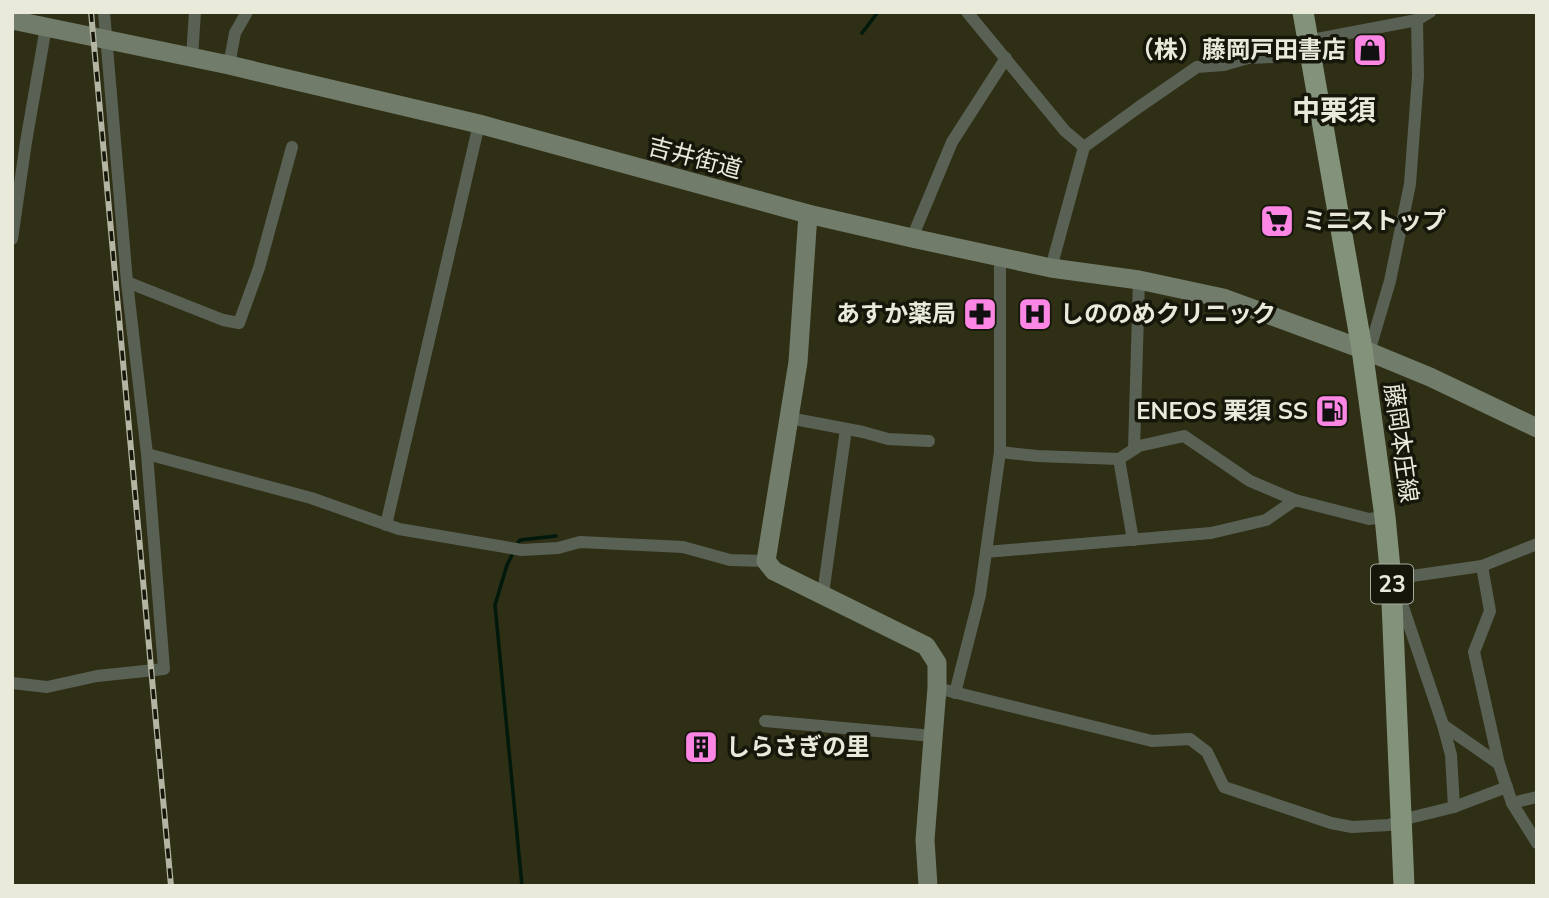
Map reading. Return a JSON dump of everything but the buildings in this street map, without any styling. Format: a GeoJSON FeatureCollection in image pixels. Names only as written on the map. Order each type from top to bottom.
{"type":"FeatureCollection","features":[{"type":"Feature","properties":{"kind":"main road","name":"藤岡本庄線"},"geometry":{"type":"LineString","coordinates":[[1303,12],[1365,350],[1385,517],[1392,587],[1404,886]]}},
{"type":"Feature","properties":{"kind":"main road","name":"吉井街道"},"geometry":{"type":"LineString","coordinates":[[16,18],[479,124],[808,214],[912,239],[1051,268],[1139,280],[1223,298],[1365,350],[1430,377],[1537,428]]}},
{"type":"Feature","properties":{"kind":"main road"},"geometry":{"type":"LineString","coordinates":[[808,214],[798,362],[766,561],[774,571],[926,646],[937,663],[946,691],[933,736],[925,840],[928,886]]}},
{"type":"Feature","properties":{"kind":"street"},"geometry":{"type":"LineString","coordinates":[[12,683],[47,687],[97,676],[164,669],[147,454],[127,282],[104,12]]}},
{"type":"Feature","properties":{"kind":"street"},"geometry":{"type":"LineString","coordinates":[[192,57],[194,12]]}},
{"type":"Feature","properties":{"kind":"street"},"geometry":{"type":"LineString","coordinates":[[229,65],[235,33],[247,12]]}},
{"type":"Feature","properties":{"kind":"street"},"geometry":{"type":"LineString","coordinates":[[967,12],[1035,97],[1065,131],[1084,147]]}},
{"type":"Feature","properties":{"kind":"street"},"geometry":{"type":"LineString","coordinates":[[1051,268],[1084,147],[1197,67],[1224,65],[1248,58],[1275,57],[1308,42],[1417,20],[1430,12]]}},
{"type":"Feature","properties":{"kind":"street"},"geometry":{"type":"LineString","coordinates":[[1365,350],[1390,281],[1410,184],[1418,76],[1417,20]]}},
{"type":"Feature","properties":{"kind":"street"},"geometry":{"type":"LineString","coordinates":[[12,239],[46,27]]}},
{"type":"Feature","properties":{"kind":"street"},"geometry":{"type":"LineString","coordinates":[[912,239],[952,142],[1006,58]]}},
{"type":"Feature","properties":{"kind":"street"},"geometry":{"type":"LineString","coordinates":[[386,525],[479,124]]}},
{"type":"Feature","properties":{"kind":"street"},"geometry":{"type":"LineString","coordinates":[[12,138],[26,142]]}},
{"type":"Feature","properties":{"kind":"street"},"geometry":{"type":"LineString","coordinates":[[127,282],[223,320],[239,323],[259,268],[292,147]]}},
{"type":"Feature","properties":{"kind":"street"},"geometry":{"type":"LineString","coordinates":[[1000,258],[999,452],[980,595],[946,691],[1152,741],[1190,739],[1207,752],[1224,788],[1331,823],[1352,827],[1390,825],[1454,807],[1507,787]]}},
{"type":"Feature","properties":{"kind":"street"},"geometry":{"type":"LineString","coordinates":[[1134,449],[1139,280]]}},
{"type":"Feature","properties":{"kind":"street"},"geometry":{"type":"LineString","coordinates":[[789,418],[888,439],[929,440]]}},
{"type":"Feature","properties":{"kind":"street"},"geometry":{"type":"LineString","coordinates":[[823,594],[846,429]]}},
{"type":"Feature","properties":{"kind":"street"},"geometry":{"type":"LineString","coordinates":[[999,452],[1119,458],[1139,446],[1184,436],[1250,481],[1295,500],[1369,519],[1385,517]]}},
{"type":"Feature","properties":{"kind":"street"},"geometry":{"type":"LineString","coordinates":[[147,454],[311,498],[399,529],[522,550],[558,548],[580,542],[683,547],[730,560],[766,561]]}},
{"type":"Feature","properties":{"kind":"street"},"geometry":{"type":"LineString","coordinates":[[1119,458],[1133,540]]}},
{"type":"Feature","properties":{"kind":"street"},"geometry":{"type":"LineString","coordinates":[[986,552],[1211,533],[1266,520],[1295,500]]}},
{"type":"Feature","properties":{"kind":"street"},"geometry":{"type":"LineString","coordinates":[[1454,807],[1451,755],[1443,725],[1403,607],[1392,587],[1482,566],[1537,544]]}},
{"type":"Feature","properties":{"kind":"street"},"geometry":{"type":"LineString","coordinates":[[1482,566],[1490,611],[1474,652],[1499,764],[1512,803],[1537,843]]}},
{"type":"Feature","properties":{"kind":"street"},"geometry":{"type":"LineString","coordinates":[[765,721],[933,736]]}},
{"type":"Feature","properties":{"kind":"street"},"geometry":{"type":"LineString","coordinates":[[1443,725],[1499,764]]}},
{"type":"Feature","properties":{"kind":"street"},"geometry":{"type":"LineString","coordinates":[[1512,803],[1537,797]]}},
{"type":"Feature","properties":{"kind":"waterway"},"geometry":{"type":"LineString","coordinates":[[862,33],[878,12]]}},
{"type":"Feature","properties":{"kind":"waterway"},"geometry":{"type":"LineString","coordinates":[[516,546],[520,540],[556,536]]}},
{"type":"Feature","properties":{"kind":"waterway"},"geometry":{"type":"LineString","coordinates":[[513,553],[495,605],[522,886]]}},
{"type":"Feature","properties":{"kind":"railway"},"geometry":{"type":"LineString","coordinates":[[91,12],[171,886]]}},
{"type":"Feature","properties":{"kind":"place","name":"（株）藤岡戸田書店"},"geometry":{"type":"Point","coordinates":[1370,50]}},
{"type":"Feature","properties":{"kind":"place","name":"ミニストップ"},"geometry":{"type":"Point","coordinates":[1277,221]}},
{"type":"Feature","properties":{"kind":"place","name":"あすか薬局"},"geometry":{"type":"Point","coordinates":[980,314]}},
{"type":"Feature","properties":{"kind":"place","name":"しののめクリニック"},"geometry":{"type":"Point","coordinates":[1035,314]}},
{"type":"Feature","properties":{"kind":"place","name":"ENEOS 栗須 SS"},"geometry":{"type":"Point","coordinates":[1332,411]}},
{"type":"Feature","properties":{"kind":"place","name":"しらさぎの里"},"geometry":{"type":"Point","coordinates":[701,747]}},
{"type":"Feature","properties":{"kind":"district","name":"中栗須"},"geometry":{"type":"Point","coordinates":[1334,110]}}]}
